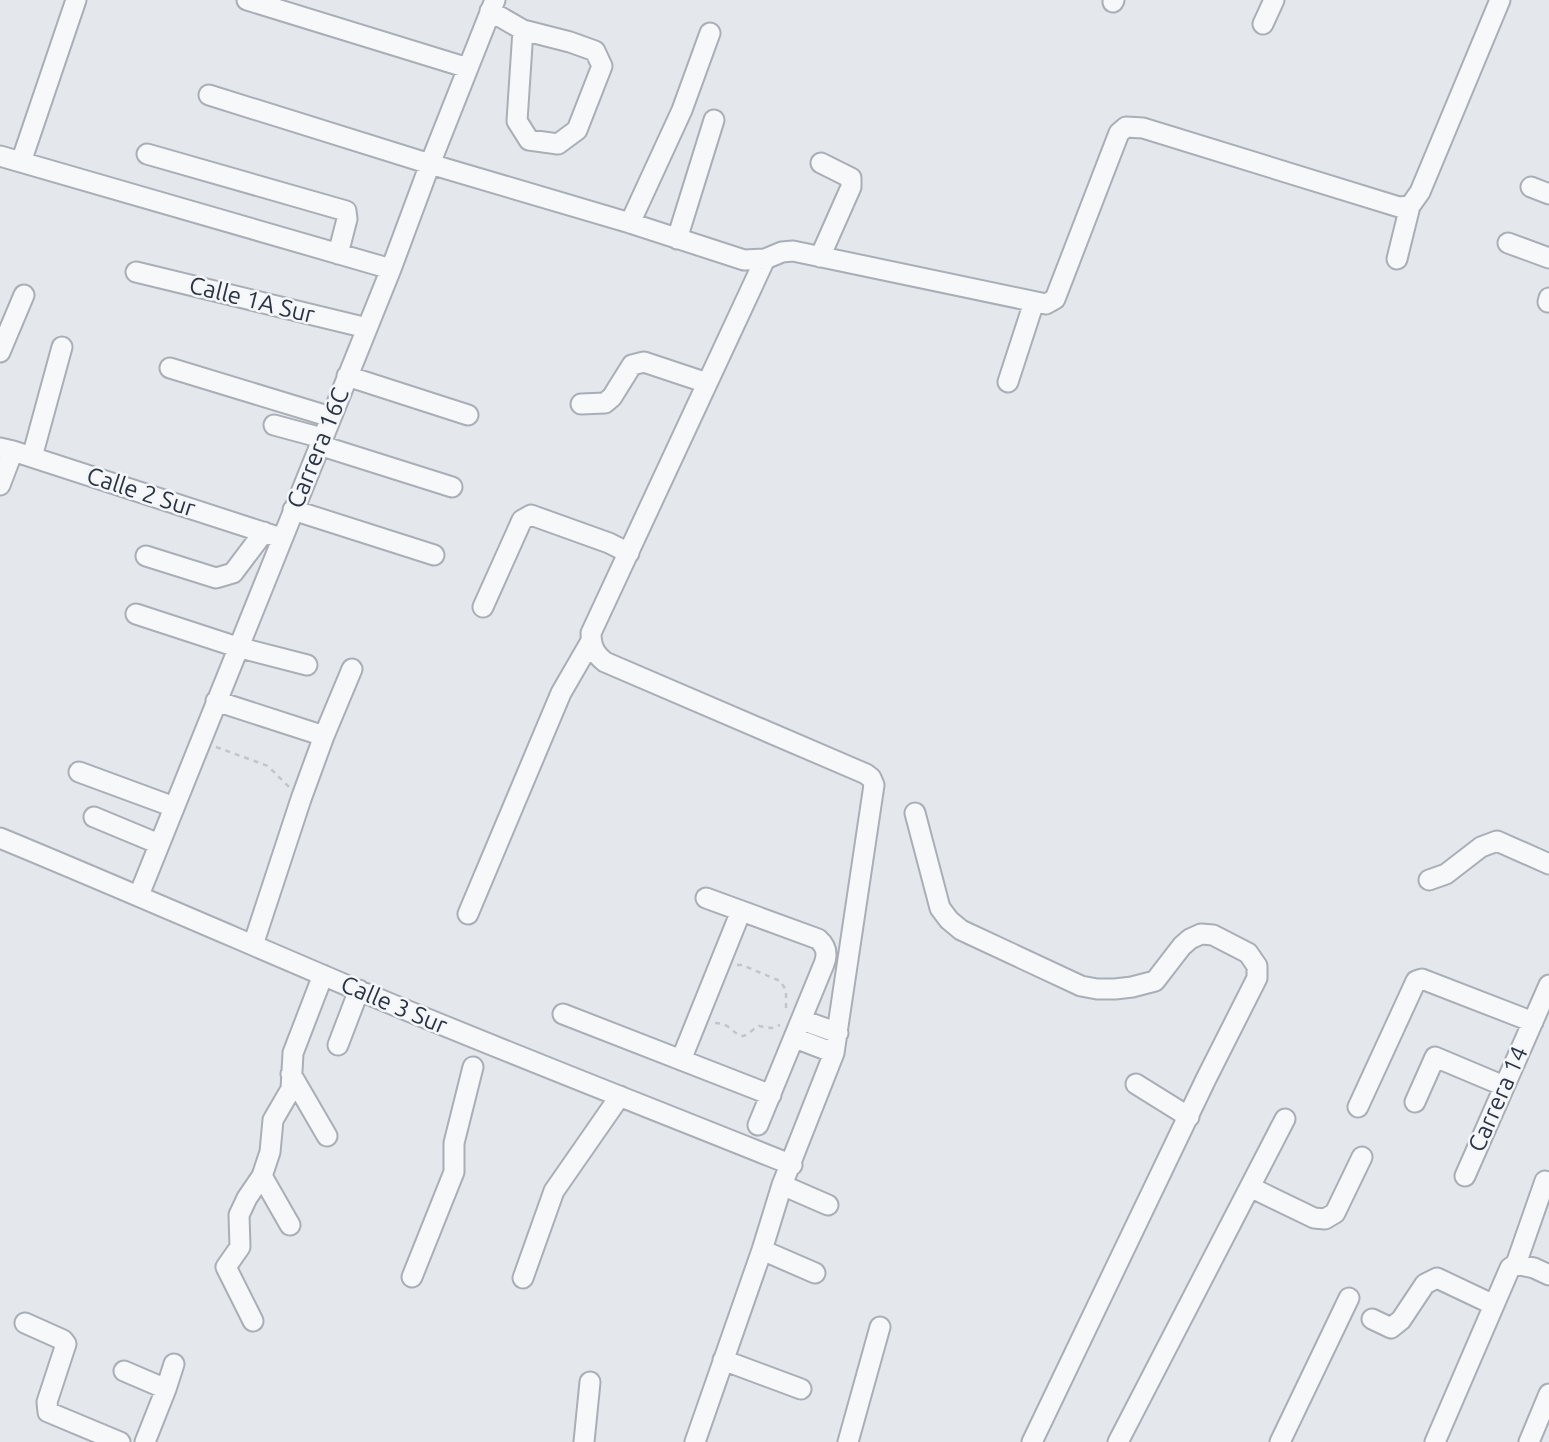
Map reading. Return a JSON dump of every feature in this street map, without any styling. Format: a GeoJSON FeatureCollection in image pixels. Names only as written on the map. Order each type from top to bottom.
{"type":"FeatureCollection","features":[{"type":"Feature","properties":{"kind":"street"},"geometry":{"type":"LineString","coordinates":[[22,162],[76,0]]}},
{"type":"Feature","properties":{"kind":"street"},"geometry":{"type":"LineString","coordinates":[[247,0],[468,68]]}},
{"type":"Feature","properties":{"kind":"street"},"geometry":{"type":"LineString","coordinates":[[1264,24],[1273,0]]}},
{"type":"Feature","properties":{"kind":"street"},"geometry":{"type":"LineString","coordinates":[[1397,259],[1410,206],[1420,192],[1500,0]]}},
{"type":"Feature","properties":{"kind":"street"},"geometry":{"type":"LineString","coordinates":[[492,6],[523,30],[595,51],[602,66],[577,130],[558,144],[529,140],[517,121],[523,30]]}},
{"type":"Feature","properties":{"kind":"street","name":"Carrera 16C"},"geometry":{"type":"LineString","coordinates":[[139,895],[237,647],[272,535],[293,510],[391,269],[492,6]]}},
{"type":"Feature","properties":{"kind":"street"},"geometry":{"type":"LineString","coordinates":[[631,223],[682,110],[710,33]]}},
{"type":"Feature","properties":{"kind":"street"},"geometry":{"type":"LineString","coordinates":[[209,95],[744,260],[765,259],[793,251],[1042,302],[1055,299],[1119,132],[1126,127],[1143,128],[1399,207],[1410,206]]}},
{"type":"Feature","properties":{"kind":"street"},"geometry":{"type":"LineString","coordinates":[[677,239],[714,120]]}},
{"type":"Feature","properties":{"kind":"street"},"geometry":{"type":"LineString","coordinates":[[147,154],[346,211],[347,219],[338,254]]}},
{"type":"Feature","properties":{"kind":"street"},"geometry":{"type":"LineString","coordinates":[[0,156],[391,269]]}},
{"type":"Feature","properties":{"kind":"street"},"geometry":{"type":"LineString","coordinates":[[820,257],[851,187],[851,178],[821,163]]}},
{"type":"Feature","properties":{"kind":"street"},"geometry":{"type":"LineString","coordinates":[[1508,243],[1549,258]]}},
{"type":"Feature","properties":{"kind":"street"},"geometry":{"type":"LineString","coordinates":[[695,1442],[782,1185],[834,1053],[874,785],[866,774],[606,662],[593,649],[591,633],[765,259]]}},
{"type":"Feature","properties":{"kind":"street","name":"Calle 1A Sur"},"geometry":{"type":"LineString","coordinates":[[136,272],[367,328]]}},
{"type":"Feature","properties":{"kind":"street"},"geometry":{"type":"LineString","coordinates":[[0,352],[24,295]]}},
{"type":"Feature","properties":{"kind":"street"},"geometry":{"type":"LineString","coordinates":[[1008,382],[1042,302]]}},
{"type":"Feature","properties":{"kind":"street"},"geometry":{"type":"LineString","coordinates":[[32,457],[62,347]]}},
{"type":"Feature","properties":{"kind":"street"},"geometry":{"type":"LineString","coordinates":[[581,404],[606,403],[632,365],[644,362],[707,383]]}},
{"type":"Feature","properties":{"kind":"street"},"geometry":{"type":"LineString","coordinates":[[170,368],[331,416]]}},
{"type":"Feature","properties":{"kind":"street"},"geometry":{"type":"LineString","coordinates":[[347,376],[468,415]]}},
{"type":"Feature","properties":{"kind":"street"},"geometry":{"type":"LineString","coordinates":[[274,425],[452,487]]}},
{"type":"Feature","properties":{"kind":"street"},"geometry":{"type":"LineString","coordinates":[[0,485],[7,449]]}},
{"type":"Feature","properties":{"kind":"street","name":"Calle 2 Sur"},"geometry":{"type":"LineString","coordinates":[[7,449],[272,535]]}},
{"type":"Feature","properties":{"kind":"street"},"geometry":{"type":"LineString","coordinates":[[293,510],[434,555]]}},
{"type":"Feature","properties":{"kind":"street"},"geometry":{"type":"LineString","coordinates":[[483,607],[522,520],[531,515],[629,553]]}},
{"type":"Feature","properties":{"kind":"street"},"geometry":{"type":"LineString","coordinates":[[146,556],[216,578],[233,573],[272,535]]}},
{"type":"Feature","properties":{"kind":"street"},"geometry":{"type":"LineString","coordinates":[[136,614],[237,647],[307,665]]}},
{"type":"Feature","properties":{"kind":"street"},"geometry":{"type":"LineString","coordinates":[[468,915],[561,693],[591,641]]}},
{"type":"Feature","properties":{"kind":"street"},"geometry":{"type":"LineString","coordinates":[[253,945],[300,799],[352,669]]}},
{"type":"Feature","properties":{"kind":"street"},"geometry":{"type":"LineString","coordinates":[[216,701],[324,736]]}},
{"type":"Feature","properties":{"kind":"street"},"geometry":{"type":"LineString","coordinates":[[79,772],[174,807]]}},
{"type":"Feature","properties":{"kind":"street"},"geometry":{"type":"LineString","coordinates":[[915,813],[940,908],[949,920],[961,930],[1081,986],[1115,989],[1155,981],[1182,946],[1201,934],[1213,935],[1248,953],[1257,966],[1257,978],[1032,1442]]}},
{"type":"Feature","properties":{"kind":"street"},"geometry":{"type":"LineString","coordinates":[[94,817],[159,844]]}},
{"type":"Feature","properties":{"kind":"street","name":"Calle 3 Sur"},"geometry":{"type":"LineString","coordinates":[[0,838],[359,990],[477,1055],[620,1096],[792,1165]]}},
{"type":"Feature","properties":{"kind":"street"},"geometry":{"type":"LineString","coordinates":[[1429,880],[1446,874],[1481,847],[1497,841],[1549,864]]}},
{"type":"Feature","properties":{"kind":"street"},"geometry":{"type":"LineString","coordinates":[[706,898],[818,939],[827,953],[792,1024],[771,1095],[758,1125]]}},
{"type":"Feature","properties":{"kind":"street"},"geometry":{"type":"LineString","coordinates":[[681,1060],[708,1020],[741,911]]}},
{"type":"Feature","properties":{"kind":"street"},"geometry":{"type":"LineString","coordinates":[[253,1321],[226,1267],[240,1247],[239,1215],[262,1176],[270,1152],[273,1120],[291,1089],[293,1053],[323,975]]}},
{"type":"Feature","properties":{"kind":"street"},"geometry":{"type":"LineString","coordinates":[[1357,1107],[1416,981],[1423,979],[1532,1022]]}},
{"type":"Feature","properties":{"kind":"street","name":"Carrera 14"},"geometry":{"type":"LineString","coordinates":[[1465,1176],[1549,985]]}},
{"type":"Feature","properties":{"kind":"street"},"geometry":{"type":"LineString","coordinates":[[338,1045],[359,990]]}},
{"type":"Feature","properties":{"kind":"street"},"geometry":{"type":"LineString","coordinates":[[563,1014],[771,1095]]}},
{"type":"Feature","properties":{"kind":"street"},"geometry":{"type":"LineString","coordinates":[[792,1024],[838,1033]]}},
{"type":"Feature","properties":{"kind":"street"},"geometry":{"type":"LineString","coordinates":[[792,1024],[834,1053]]}},
{"type":"Feature","properties":{"kind":"street"},"geometry":{"type":"LineString","coordinates":[[412,1277],[454,1172],[454,1143],[477,1055]]}},
{"type":"Feature","properties":{"kind":"street"},"geometry":{"type":"LineString","coordinates":[[1415,1102],[1435,1057],[1504,1086]]}},
{"type":"Feature","properties":{"kind":"street"},"geometry":{"type":"LineString","coordinates":[[291,1074],[327,1136]]}},
{"type":"Feature","properties":{"kind":"street"},"geometry":{"type":"LineString","coordinates":[[1136,1084],[1189,1117]]}},
{"type":"Feature","properties":{"kind":"street"},"geometry":{"type":"LineString","coordinates":[[523,1278],[554,1191],[620,1096]]}},
{"type":"Feature","properties":{"kind":"street"},"geometry":{"type":"LineString","coordinates":[[1118,1442],[1285,1119]]}},
{"type":"Feature","properties":{"kind":"street"},"geometry":{"type":"LineString","coordinates":[[1250,1187],[1314,1218],[1325,1219],[1335,1213],[1362,1157]]}},
{"type":"Feature","properties":{"kind":"street"},"geometry":{"type":"LineString","coordinates":[[262,1176],[290,1225]]}},
{"type":"Feature","properties":{"kind":"street"},"geometry":{"type":"LineString","coordinates":[[1435,1442],[1510,1268],[1516,1264],[1545,1181]]}},
{"type":"Feature","properties":{"kind":"street"},"geometry":{"type":"LineString","coordinates":[[782,1185],[828,1206]]}},
{"type":"Feature","properties":{"kind":"street"},"geometry":{"type":"LineString","coordinates":[[762,1250],[816,1273]]}},
{"type":"Feature","properties":{"kind":"street"},"geometry":{"type":"LineString","coordinates":[[1516,1264],[1549,1275]]}},
{"type":"Feature","properties":{"kind":"street"},"geometry":{"type":"LineString","coordinates":[[1372,1319],[1391,1328],[1401,1320],[1425,1284],[1437,1278],[1494,1305]]}},
{"type":"Feature","properties":{"kind":"street"},"geometry":{"type":"LineString","coordinates":[[1280,1442],[1349,1298]]}},
{"type":"Feature","properties":{"kind":"street"},"geometry":{"type":"LineString","coordinates":[[25,1323],[63,1340],[66,1344],[47,1402],[48,1412],[120,1442]]}},
{"type":"Feature","properties":{"kind":"street"},"geometry":{"type":"LineString","coordinates":[[848,1442],[880,1327]]}},
{"type":"Feature","properties":{"kind":"street"},"geometry":{"type":"LineString","coordinates":[[723,1360],[801,1389]]}},
{"type":"Feature","properties":{"kind":"street"},"geometry":{"type":"LineString","coordinates":[[145,1442],[174,1364]]}},
{"type":"Feature","properties":{"kind":"street"},"geometry":{"type":"LineString","coordinates":[[124,1371],[166,1389]]}},
{"type":"Feature","properties":{"kind":"street"},"geometry":{"type":"LineString","coordinates":[[584,1442],[590,1382]]}},
{"type":"Feature","properties":{"kind":"street"},"geometry":{"type":"LineString","coordinates":[[1529,1442],[1549,1394]]}},
{"type":"Feature","properties":{"kind":"path"},"geometry":{"type":"LineString","coordinates":[[200,741],[268,766],[300,799]]}},
{"type":"Feature","properties":{"kind":"path"},"geometry":{"type":"LineString","coordinates":[[708,1020],[724,1023],[736,1034],[744,1036],[756,1026],[776,1027],[792,1024],[786,990],[780,981],[743,965],[732,967]]}}]}
